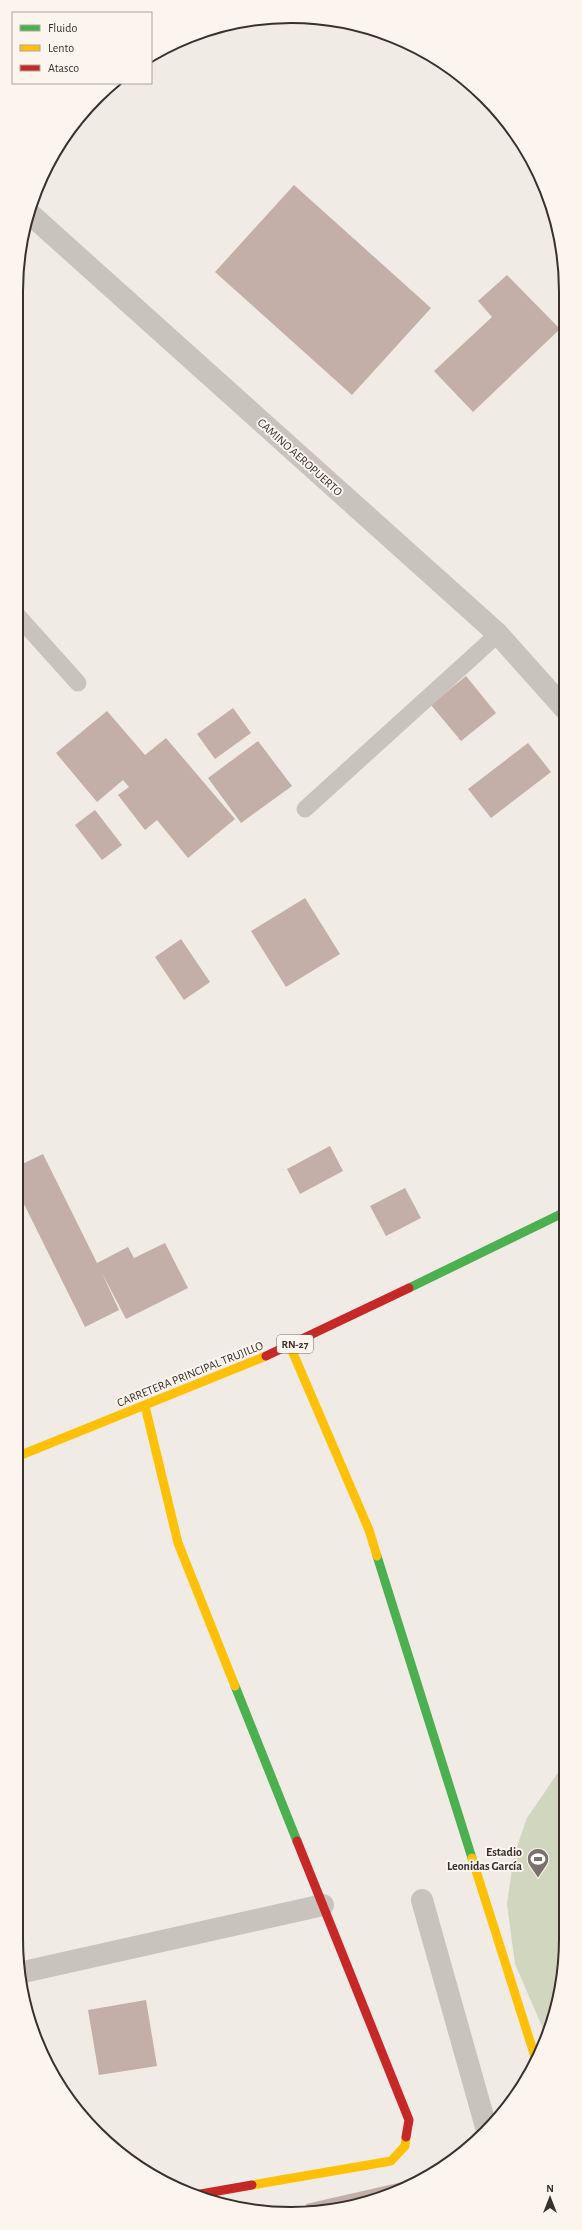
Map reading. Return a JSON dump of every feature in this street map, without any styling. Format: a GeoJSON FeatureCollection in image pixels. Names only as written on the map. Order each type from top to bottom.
{"type":"FeatureCollection","features":[{"type":"Feature","properties":{"kind":"street","name":"CAMINO AEROPUERTO"},"geometry":{"type":"LineString","coordinates":[[34,216],[498,634],[559,702]]}},
{"type":"Feature","properties":{"kind":"street","name":"CARRETERA PRINCIPAL TRUJILLO"},"geometry":{"type":"LineString","coordinates":[[23,1454],[290,1346],[559,1215]]}},
{"type":"Feature","properties":{"kind":"street"},"geometry":{"type":"LineString","coordinates":[[290,1346],[369,1530],[534,2053]]}},
{"type":"Feature","properties":{"kind":"street"},"geometry":{"type":"LineString","coordinates":[[145,1406],[178,1544],[409,2120],[405,2146],[390,2161],[206,2193]]}},
{"type":"Feature","properties":{"kind":"street"},"geometry":{"type":"LineString","coordinates":[[422,1900],[485,2124]]}},
{"type":"Feature","properties":{"kind":"street"},"geometry":{"type":"LineString","coordinates":[[25,1972],[323,1905]]}},
{"type":"Feature","properties":{"kind":"lane"},"geometry":{"type":"LineString","coordinates":[[23,622],[78,683]]}},
{"type":"Feature","properties":{"kind":"lane"},"geometry":{"type":"LineString","coordinates":[[305,809],[498,634]]}},
{"type":"Feature","properties":{"kind":"green space","name":"Estadio Leonidas García"},"geometry":{"type":"Polygon","coordinates":[[[559,1771],[559,1939],[557,1974],[550,2008],[543,2030],[515,1964],[507,1904],[514,1855],[527,1818],[559,1771]]]}},
{"type":"Feature","properties":{"kind":"building"},"geometry":{"type":"Polygon","coordinates":[[[294,185],[431,308],[352,395],[215,272],[294,185]]]}},
{"type":"Feature","properties":{"kind":"building"},"geometry":{"type":"Polygon","coordinates":[[[507,275],[559,328],[559,330],[473,412],[434,371],[492,317],[478,301],[507,275]]]}},
{"type":"Feature","properties":{"kind":"building"},"geometry":{"type":"Polygon","coordinates":[[[466,676],[496,713],[461,741],[431,705],[466,676]]]}},
{"type":"Feature","properties":{"kind":"building"},"geometry":{"type":"Polygon","coordinates":[[[233,708],[251,733],[215,759],[197,734],[233,708]]]}},
{"type":"Feature","properties":{"kind":"building"},"geometry":{"type":"Polygon","coordinates":[[[107,711],[145,755],[166,738],[235,819],[188,858],[157,820],[145,830],[118,795],[129,787],[123,780],[97,802],[56,753],[107,711]]]}},
{"type":"Feature","properties":{"kind":"building"},"geometry":{"type":"Polygon","coordinates":[[[258,741],[292,786],[241,823],[208,778],[258,741]]]}},
{"type":"Feature","properties":{"kind":"building"},"geometry":{"type":"Polygon","coordinates":[[[528,743],[551,772],[491,818],[468,789],[528,743]]]}},
{"type":"Feature","properties":{"kind":"building"},"geometry":{"type":"Polygon","coordinates":[[[95,810],[122,845],[102,860],[75,825],[95,810]]]}},
{"type":"Feature","properties":{"kind":"building"},"geometry":{"type":"Polygon","coordinates":[[[305,898],[340,954],[286,987],[251,931],[305,898]]]}},
{"type":"Feature","properties":{"kind":"building"},"geometry":{"type":"Polygon","coordinates":[[[181,939],[210,982],[184,1000],[155,957],[181,939]]]}},
{"type":"Feature","properties":{"kind":"building"},"geometry":{"type":"Polygon","coordinates":[[[330,1146],[343,1171],[300,1194],[287,1169],[330,1146]]]}},
{"type":"Feature","properties":{"kind":"building"},"geometry":{"type":"Polygon","coordinates":[[[43,1154],[97,1263],[128,1247],[134,1258],[165,1243],[188,1288],[126,1319],[102,1273],[119,1310],[85,1327],[23,1202],[23,1164],[43,1154]]]}},
{"type":"Feature","properties":{"kind":"building"},"geometry":{"type":"Polygon","coordinates":[[[405,1188],[421,1218],[386,1236],[370,1206],[405,1188]]]}},
{"type":"Feature","properties":{"kind":"building"},"geometry":{"type":"Polygon","coordinates":[[[146,2000],[157,2066],[99,2075],[88,2010],[146,2000]]]}},
{"type":"Feature","properties":{"kind":"building"},"geometry":{"type":"Polygon","coordinates":[[[405,2181],[377,2193],[343,2202],[306,2206],[306,2204],[405,2181]]]}},
{"type":"Feature","properties":{"kind":"traffic: fast"},"geometry":{"type":"LineString","coordinates":[[409,1288],[559,1215]]}},
{"type":"Feature","properties":{"kind":"traffic: fast"},"geometry":{"type":"LineString","coordinates":[[377,1556],[472,1858]]}},
{"type":"Feature","properties":{"kind":"traffic: fast"},"geometry":{"type":"LineString","coordinates":[[235,1686],[297,1841]]}},
{"type":"Feature","properties":{"kind":"traffic: slow"},"geometry":{"type":"LineString","coordinates":[[290,1346],[369,1530],[377,1556]]}},
{"type":"Feature","properties":{"kind":"traffic: slow"},"geometry":{"type":"LineString","coordinates":[[23,1454],[266,1356]]}},
{"type":"Feature","properties":{"kind":"traffic: slow"},"geometry":{"type":"LineString","coordinates":[[145,1406],[178,1543],[235,1686]]}},
{"type":"Feature","properties":{"kind":"traffic: slow"},"geometry":{"type":"LineString","coordinates":[[472,1858],[534,2053]]}},
{"type":"Feature","properties":{"kind":"traffic: slow"},"geometry":{"type":"LineString","coordinates":[[252,2185],[391,2161],[405,2146],[406,2137]]}},
{"type":"Feature","properties":{"kind":"traffic: jam"},"geometry":{"type":"LineString","coordinates":[[266,1356],[409,1288]]}},
{"type":"Feature","properties":{"kind":"traffic: jam"},"geometry":{"type":"LineString","coordinates":[[297,1841],[409,2120],[406,2137]]}},
{"type":"Feature","properties":{"kind":"traffic: jam"},"geometry":{"type":"LineString","coordinates":[[206,2193],[252,2185]]}},
{"type":"Feature","properties":{"kind":"place","name":"Estadio Leonidas García"},"geometry":{"type":"Point","coordinates":[538,1878]}}]}
